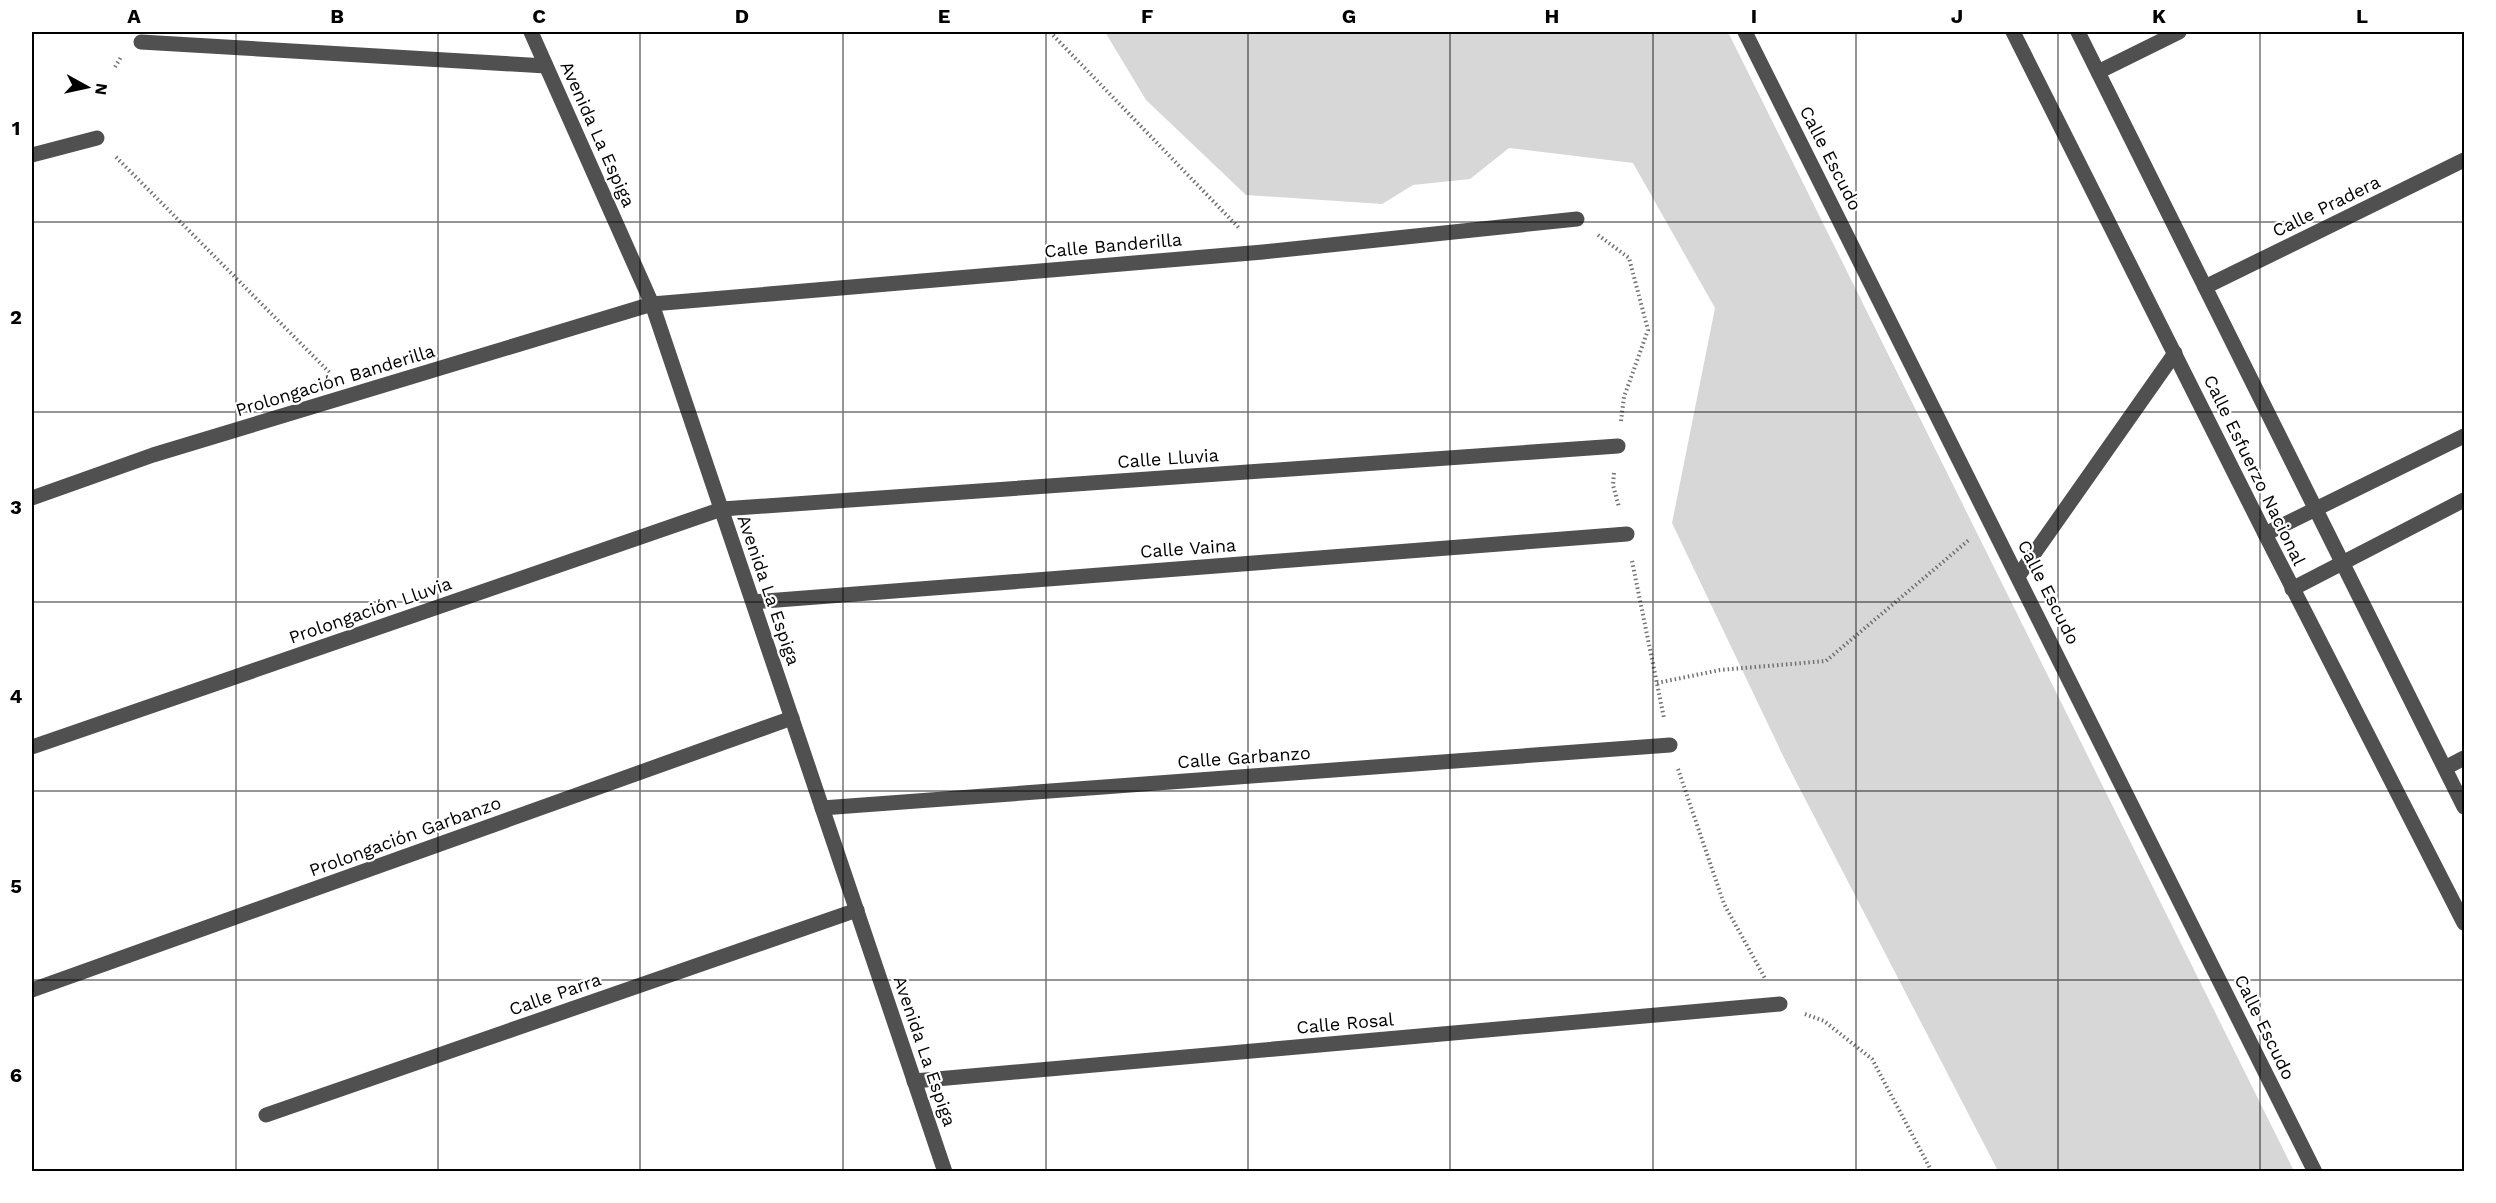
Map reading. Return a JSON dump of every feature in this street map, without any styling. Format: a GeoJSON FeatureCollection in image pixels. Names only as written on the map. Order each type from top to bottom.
{"type":"FeatureCollection","features":[{"type":"Feature","properties":{"kind":"street","name":"Avenida La Espiga"},"geometry":{"type":"LineString","coordinates":[[531,32],[652,304],[945,1172]]}},
{"type":"Feature","properties":{"kind":"street","name":"Calle Escudo"},"geometry":{"type":"LineString","coordinates":[[1745,32],[2019,575],[2315,1172]]}},
{"type":"Feature","properties":{"kind":"street","name":"Calle Esfuerzo Nacional"},"geometry":{"type":"LineString","coordinates":[[2013,32],[2292,589],[2464,923]]}},
{"type":"Feature","properties":{"kind":"street","name":"Calle Esfuerzo Nacional"},"geometry":{"type":"LineString","coordinates":[[2078,32],[2464,807]]}},
{"type":"Feature","properties":{"kind":"street"},"geometry":{"type":"LineString","coordinates":[[2098,72],[2179,32]]}},
{"type":"Feature","properties":{"kind":"street"},"geometry":{"type":"LineString","coordinates":[[141,42],[546,66]]}},
{"type":"Feature","properties":{"kind":"street"},"geometry":{"type":"LineString","coordinates":[[32,155],[97,138]]}},
{"type":"Feature","properties":{"kind":"street","name":"Calle Pradera"},"geometry":{"type":"LineString","coordinates":[[2205,287],[2464,159]]}},
{"type":"Feature","properties":{"kind":"street","name":"Calle Banderilla"},"geometry":{"type":"LineString","coordinates":[[652,304],[1263,252],[1577,219]]}},
{"type":"Feature","properties":{"kind":"street","name":"Prolongación Banderilla"},"geometry":{"type":"LineString","coordinates":[[32,498],[153,455],[652,304]]}},
{"type":"Feature","properties":{"kind":"street"},"geometry":{"type":"LineString","coordinates":[[2019,575],[2175,353]]}},
{"type":"Feature","properties":{"kind":"street"},"geometry":{"type":"LineString","coordinates":[[2265,534],[2464,436]]}},
{"type":"Feature","properties":{"kind":"street","name":"Calle Lluvia"},"geometry":{"type":"LineString","coordinates":[[722,509],[1618,446]]}},
{"type":"Feature","properties":{"kind":"street"},"geometry":{"type":"LineString","coordinates":[[2292,589],[2464,500]]}},
{"type":"Feature","properties":{"kind":"street","name":"Prolongación Lluvia"},"geometry":{"type":"LineString","coordinates":[[32,747],[722,509]]}},
{"type":"Feature","properties":{"kind":"street","name":"Calle Vaina"},"geometry":{"type":"LineString","coordinates":[[753,602],[1627,534]]}},
{"type":"Feature","properties":{"kind":"street","name":"Prolongación Garbanzo"},"geometry":{"type":"LineString","coordinates":[[32,990],[792,718]]}},
{"type":"Feature","properties":{"kind":"street","name":"Calle Garbanzo"},"geometry":{"type":"LineString","coordinates":[[822,808],[1670,745]]}},
{"type":"Feature","properties":{"kind":"street"},"geometry":{"type":"LineString","coordinates":[[2445,768],[2464,758]]}},
{"type":"Feature","properties":{"kind":"street","name":"Calle Parra"},"geometry":{"type":"LineString","coordinates":[[266,1115],[857,910]]}},
{"type":"Feature","properties":{"kind":"street","name":"Calle Rosal"},"geometry":{"type":"LineString","coordinates":[[914,1081],[1780,1005]]}},
{"type":"Feature","properties":{"kind":"path"},"geometry":{"type":"LineString","coordinates":[[1050,32],[1263,252]]}},
{"type":"Feature","properties":{"kind":"path"},"geometry":{"type":"LineString","coordinates":[[97,138],[352,395]]}},
{"type":"Feature","properties":{"kind":"path"},"geometry":{"type":"LineString","coordinates":[[1577,219],[1629,258],[1648,330],[1624,397],[1613,485],[1627,534],[1670,745],[1724,904],[1780,1005],[1824,1021],[1872,1059],[1932,1172]]}},
{"type":"Feature","properties":{"kind":"path"},"geometry":{"type":"LineString","coordinates":[[1657,683],[1720,670],[1826,661],[1991,521]]}},
{"type":"Feature","properties":{"kind":"shaded area"},"geometry":{"type":"Polygon","coordinates":[[[1105,32],[1728,32],[2294,1171],[1998,1171],[1787,764],[1672,523],[1715,308],[1633,163],[1509,148],[1470,179],[1413,185],[1382,204],[1246,195],[1146,100],[1105,32]]]}}]}
